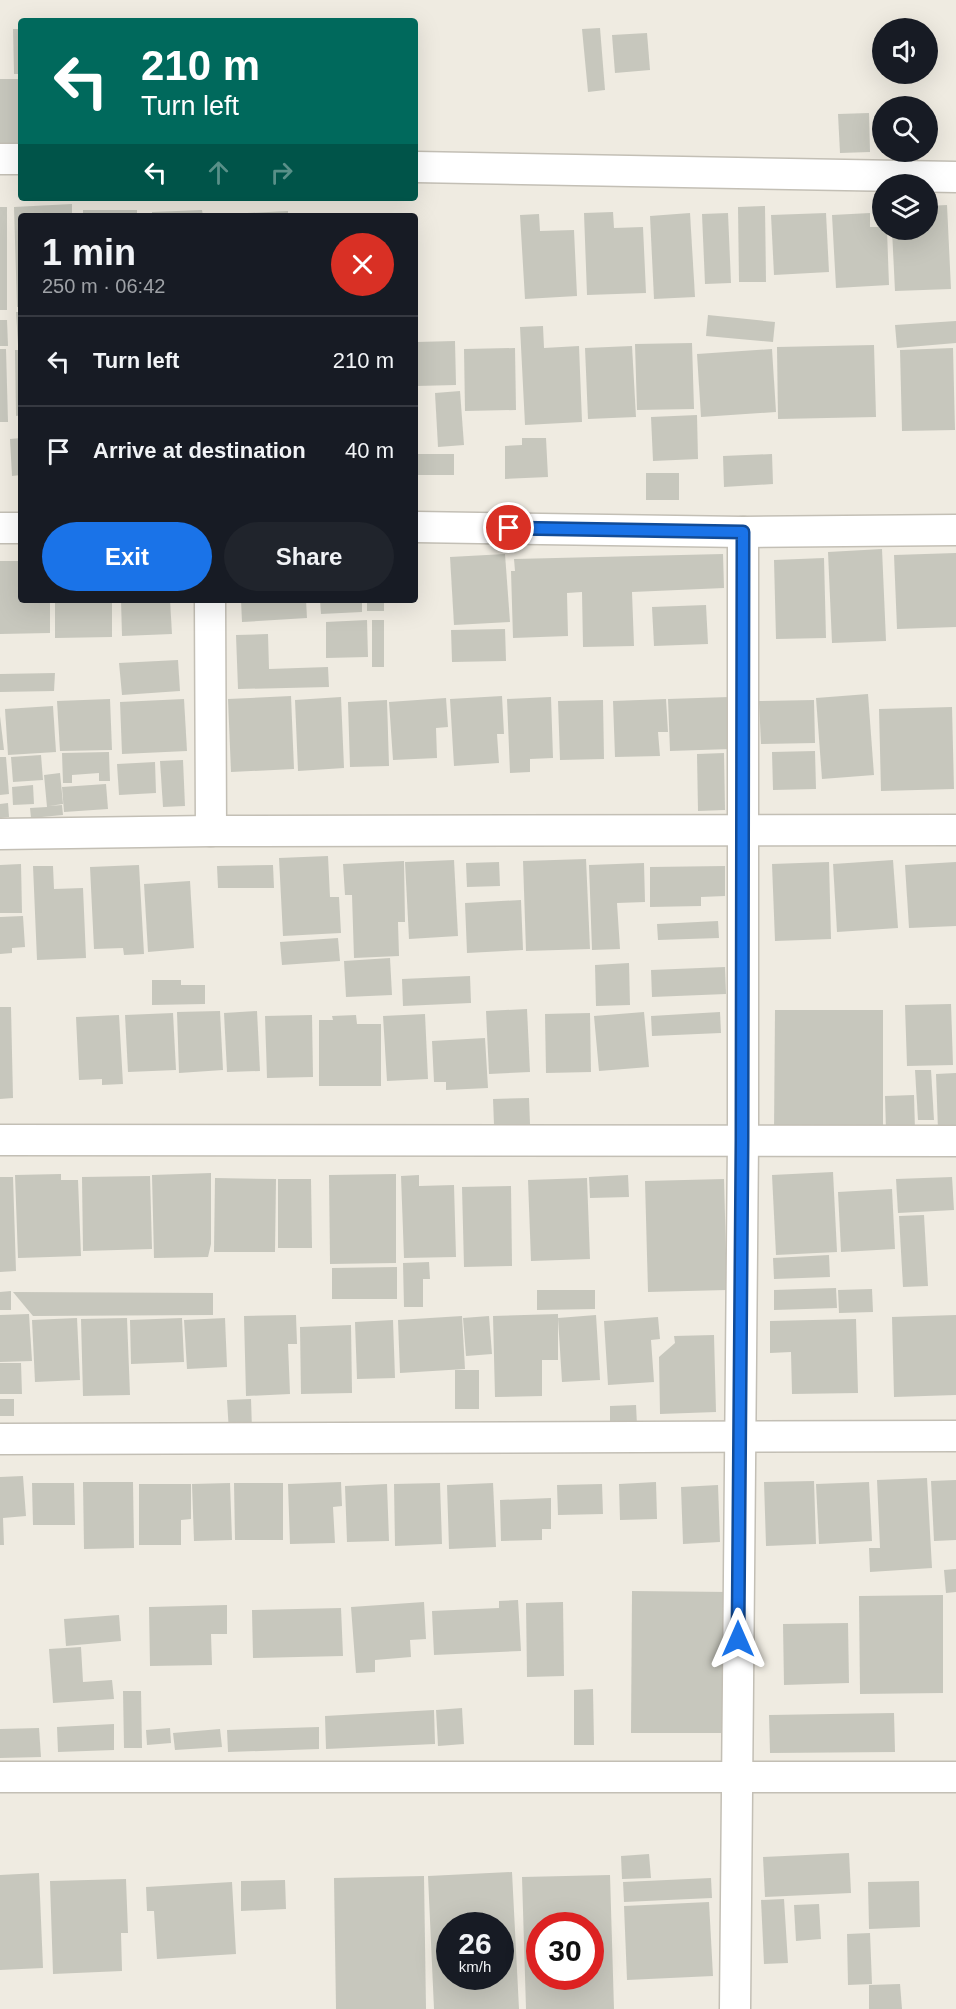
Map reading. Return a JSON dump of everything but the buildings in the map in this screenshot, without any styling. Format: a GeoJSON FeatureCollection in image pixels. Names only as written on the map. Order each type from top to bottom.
{"type":"FeatureCollection","features":[{"type":"Feature","properties":{"kind":"street"},"geometry":{"type":"LineString","coordinates":[[0,159],[18,159]]}},
{"type":"Feature","properties":{"kind":"street"},"geometry":{"type":"LineString","coordinates":[[418,167],[956,177]]}},
{"type":"Feature","properties":{"kind":"street"},"geometry":{"type":"LineString","coordinates":[[418,527],[743,532],[956,530]]}},
{"type":"Feature","properties":{"kind":"street"},"geometry":{"type":"LineString","coordinates":[[0,528],[18,528]]}},
{"type":"Feature","properties":{"kind":"street"},"geometry":{"type":"LineString","coordinates":[[735,2009],[742,1141],[743,532]]}},
{"type":"Feature","properties":{"kind":"street"},"geometry":{"type":"LineString","coordinates":[[210,603],[211,831]]}},
{"type":"Feature","properties":{"kind":"street"},"geometry":{"type":"LineString","coordinates":[[0,834],[211,831],[956,830]]}},
{"type":"Feature","properties":{"kind":"street"},"geometry":{"type":"LineString","coordinates":[[0,1140],[956,1142]]}},
{"type":"Feature","properties":{"kind":"street"},"geometry":{"type":"LineString","coordinates":[[0,1439],[739,1434],[956,1436]]}},
{"type":"Feature","properties":{"kind":"street"},"geometry":{"type":"LineString","coordinates":[[0,1777],[737,1775],[956,1777]]}},
{"type":"Feature","properties":{"kind":"route"},"geometry":{"type":"LineString","coordinates":[[509,528],[743,532],[738,1639]]}}]}
